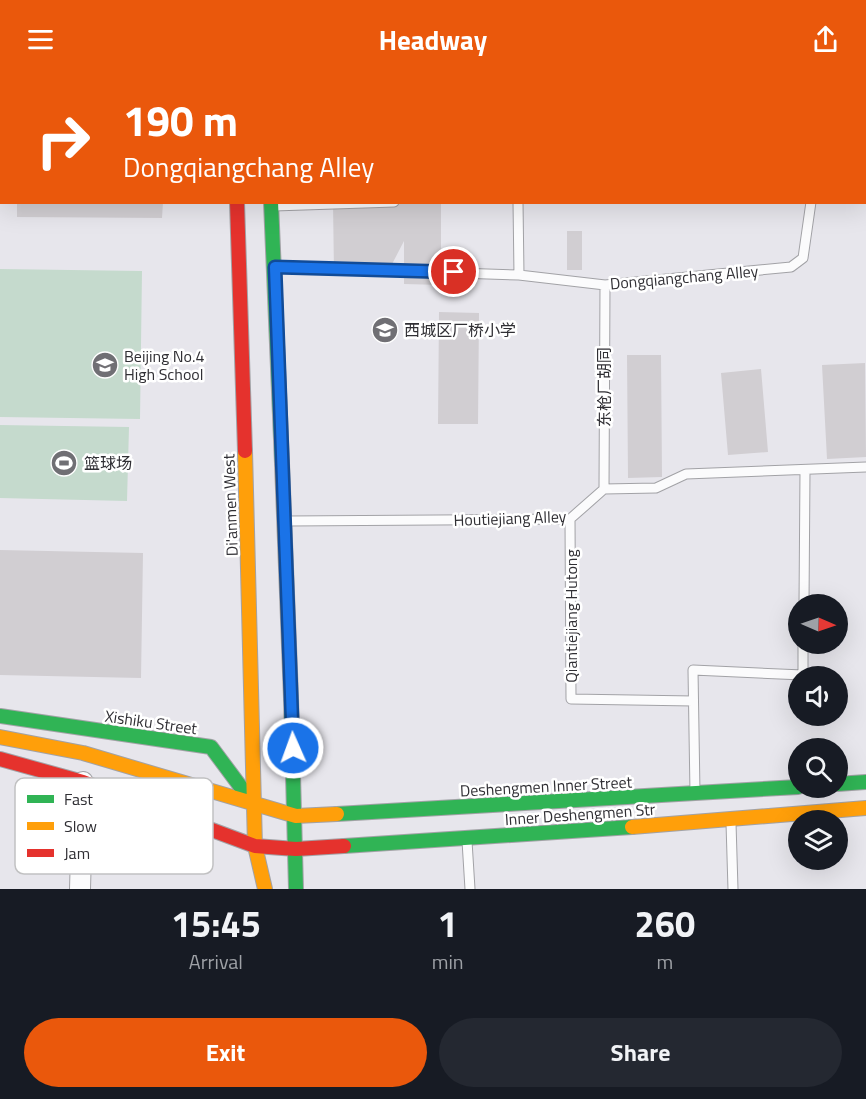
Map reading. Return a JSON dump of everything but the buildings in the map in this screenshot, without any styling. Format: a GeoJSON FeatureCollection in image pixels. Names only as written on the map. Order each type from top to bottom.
{"type":"FeatureCollection","features":[{"type":"Feature","properties":{"kind":"main road","name":"Di'anmen West"},"geometry":{"type":"LineString","coordinates":[[237,204],[255,846],[265,889]]}},
{"type":"Feature","properties":{"kind":"main road"},"geometry":{"type":"LineString","coordinates":[[272,204],[296,816],[296,889]]}},
{"type":"Feature","properties":{"kind":"main road","name":"Xishiku Street"},"geometry":{"type":"LineString","coordinates":[[0,716],[211,747],[255,806]]}},
{"type":"Feature","properties":{"kind":"main road"},"geometry":{"type":"LineString","coordinates":[[0,737],[83,753],[164,778]]}},
{"type":"Feature","properties":{"kind":"main road"},"geometry":{"type":"LineString","coordinates":[[0,759],[69,778]]}},
{"type":"Feature","properties":{"kind":"main road"},"geometry":{"type":"LineString","coordinates":[[0,775],[36,778]]}},
{"type":"Feature","properties":{"kind":"main road"},"geometry":{"type":"LineString","coordinates":[[848,783],[863,782],[864,808]]}},
{"type":"Feature","properties":{"kind":"main road","name":"Deshengmen Inner Street"},"geometry":{"type":"LineString","coordinates":[[255,806],[296,816],[695,795],[788,788]]}},
{"type":"Feature","properties":{"kind":"main road"},"geometry":{"type":"LineString","coordinates":[[213,793],[255,806]]}},
{"type":"Feature","properties":{"kind":"main road","name":"Inner Deshengmen Str"},"geometry":{"type":"LineString","coordinates":[[213,830],[255,846],[296,849],[731,820],[864,808]]}},
{"type":"Feature","properties":{"kind":"street"},"geometry":{"type":"LineString","coordinates":[[80,874],[80,889]]}},
{"type":"Feature","properties":{"kind":"lane"},"geometry":{"type":"LineString","coordinates":[[518,204],[519,275]]}},
{"type":"Feature","properties":{"kind":"lane","name":"Dongqiangchang Alley"},"geometry":{"type":"LineString","coordinates":[[275,267],[519,275],[605,285],[791,267],[803,258],[811,204]]}},
{"type":"Feature","properties":{"kind":"lane","name":"东枪厂胡同"},"geometry":{"type":"LineString","coordinates":[[604,489],[605,285]]}},
{"type":"Feature","properties":{"kind":"lane"},"geometry":{"type":"LineString","coordinates":[[604,489],[656,488],[686,474],[866,467]]}},
{"type":"Feature","properties":{"kind":"lane"},"geometry":{"type":"LineString","coordinates":[[804,594],[805,471]]}},
{"type":"Feature","properties":{"kind":"lane","name":"Houtiejiang Alley"},"geometry":{"type":"LineString","coordinates":[[284,521],[570,519],[604,489]]}},
{"type":"Feature","properties":{"kind":"lane","name":"Qiantiejiang Hutong"},"geometry":{"type":"LineString","coordinates":[[570,519],[571,699],[693,701]]}},
{"type":"Feature","properties":{"kind":"lane"},"geometry":{"type":"LineString","coordinates":[[695,795],[693,670],[803,675],[803,654]]}},
{"type":"Feature","properties":{"kind":"lane"},"geometry":{"type":"LineString","coordinates":[[731,820],[733,889]]}},
{"type":"Feature","properties":{"kind":"lane"},"geometry":{"type":"LineString","coordinates":[[467,839],[470,889]]}},
{"type":"Feature","properties":{"kind":"green space"},"geometry":{"type":"Polygon","coordinates":[[[0,269],[142,271],[140,419],[0,417],[0,269]]]}},
{"type":"Feature","properties":{"kind":"green space","name":"篮球场"},"geometry":{"type":"Polygon","coordinates":[[[0,425],[129,427],[127,501],[0,498],[0,425]]]}},
{"type":"Feature","properties":{"kind":"traffic: fast"},"geometry":{"type":"LineString","coordinates":[[271,204],[282,463]]}},
{"type":"Feature","properties":{"kind":"traffic: fast"},"geometry":{"type":"LineString","coordinates":[[291,698],[296,889]]}},
{"type":"Feature","properties":{"kind":"traffic: fast"},"geometry":{"type":"LineString","coordinates":[[0,716],[211,747],[255,806]]}},
{"type":"Feature","properties":{"kind":"traffic: fast"},"geometry":{"type":"LineString","coordinates":[[848,783],[866,782]]}},
{"type":"Feature","properties":{"kind":"traffic: fast"},"geometry":{"type":"LineString","coordinates":[[337,814],[788,788]]}},
{"type":"Feature","properties":{"kind":"traffic: fast"},"geometry":{"type":"LineString","coordinates":[[344,846],[632,827]]}},
{"type":"Feature","properties":{"kind":"traffic: slow"},"geometry":{"type":"LineString","coordinates":[[245,451],[255,846],[265,889]]}},
{"type":"Feature","properties":{"kind":"traffic: slow"},"geometry":{"type":"LineString","coordinates":[[282,463],[291,698]]}},
{"type":"Feature","properties":{"kind":"traffic: slow"},"geometry":{"type":"LineString","coordinates":[[0,737],[83,753],[168,778]]}},
{"type":"Feature","properties":{"kind":"traffic: slow"},"geometry":{"type":"LineString","coordinates":[[213,791],[296,816],[337,814]]}},
{"type":"Feature","properties":{"kind":"traffic: slow"},"geometry":{"type":"LineString","coordinates":[[632,827],[866,808]]}},
{"type":"Feature","properties":{"kind":"traffic: jam"},"geometry":{"type":"LineString","coordinates":[[237,204],[245,451]]}},
{"type":"Feature","properties":{"kind":"traffic: jam"},"geometry":{"type":"LineString","coordinates":[[0,759],[69,778]]}},
{"type":"Feature","properties":{"kind":"traffic: jam"},"geometry":{"type":"LineString","coordinates":[[213,830],[255,846],[296,849],[344,846]]}},
{"type":"Feature","properties":{"kind":"place","name":"西城区厂桥小学"},"geometry":{"type":"Point","coordinates":[385,330]}},
{"type":"Feature","properties":{"kind":"place","name":"Beijing No.4 High School"},"geometry":{"type":"Point","coordinates":[105,365]}},
{"type":"Feature","properties":{"kind":"place","name":"篮球场"},"geometry":{"type":"Point","coordinates":[64,463]}},
{"type":"Feature","properties":{"kind":"route"},"geometry":{"type":"LineString","coordinates":[[293,748],[275,267],[454,272]]}}]}
